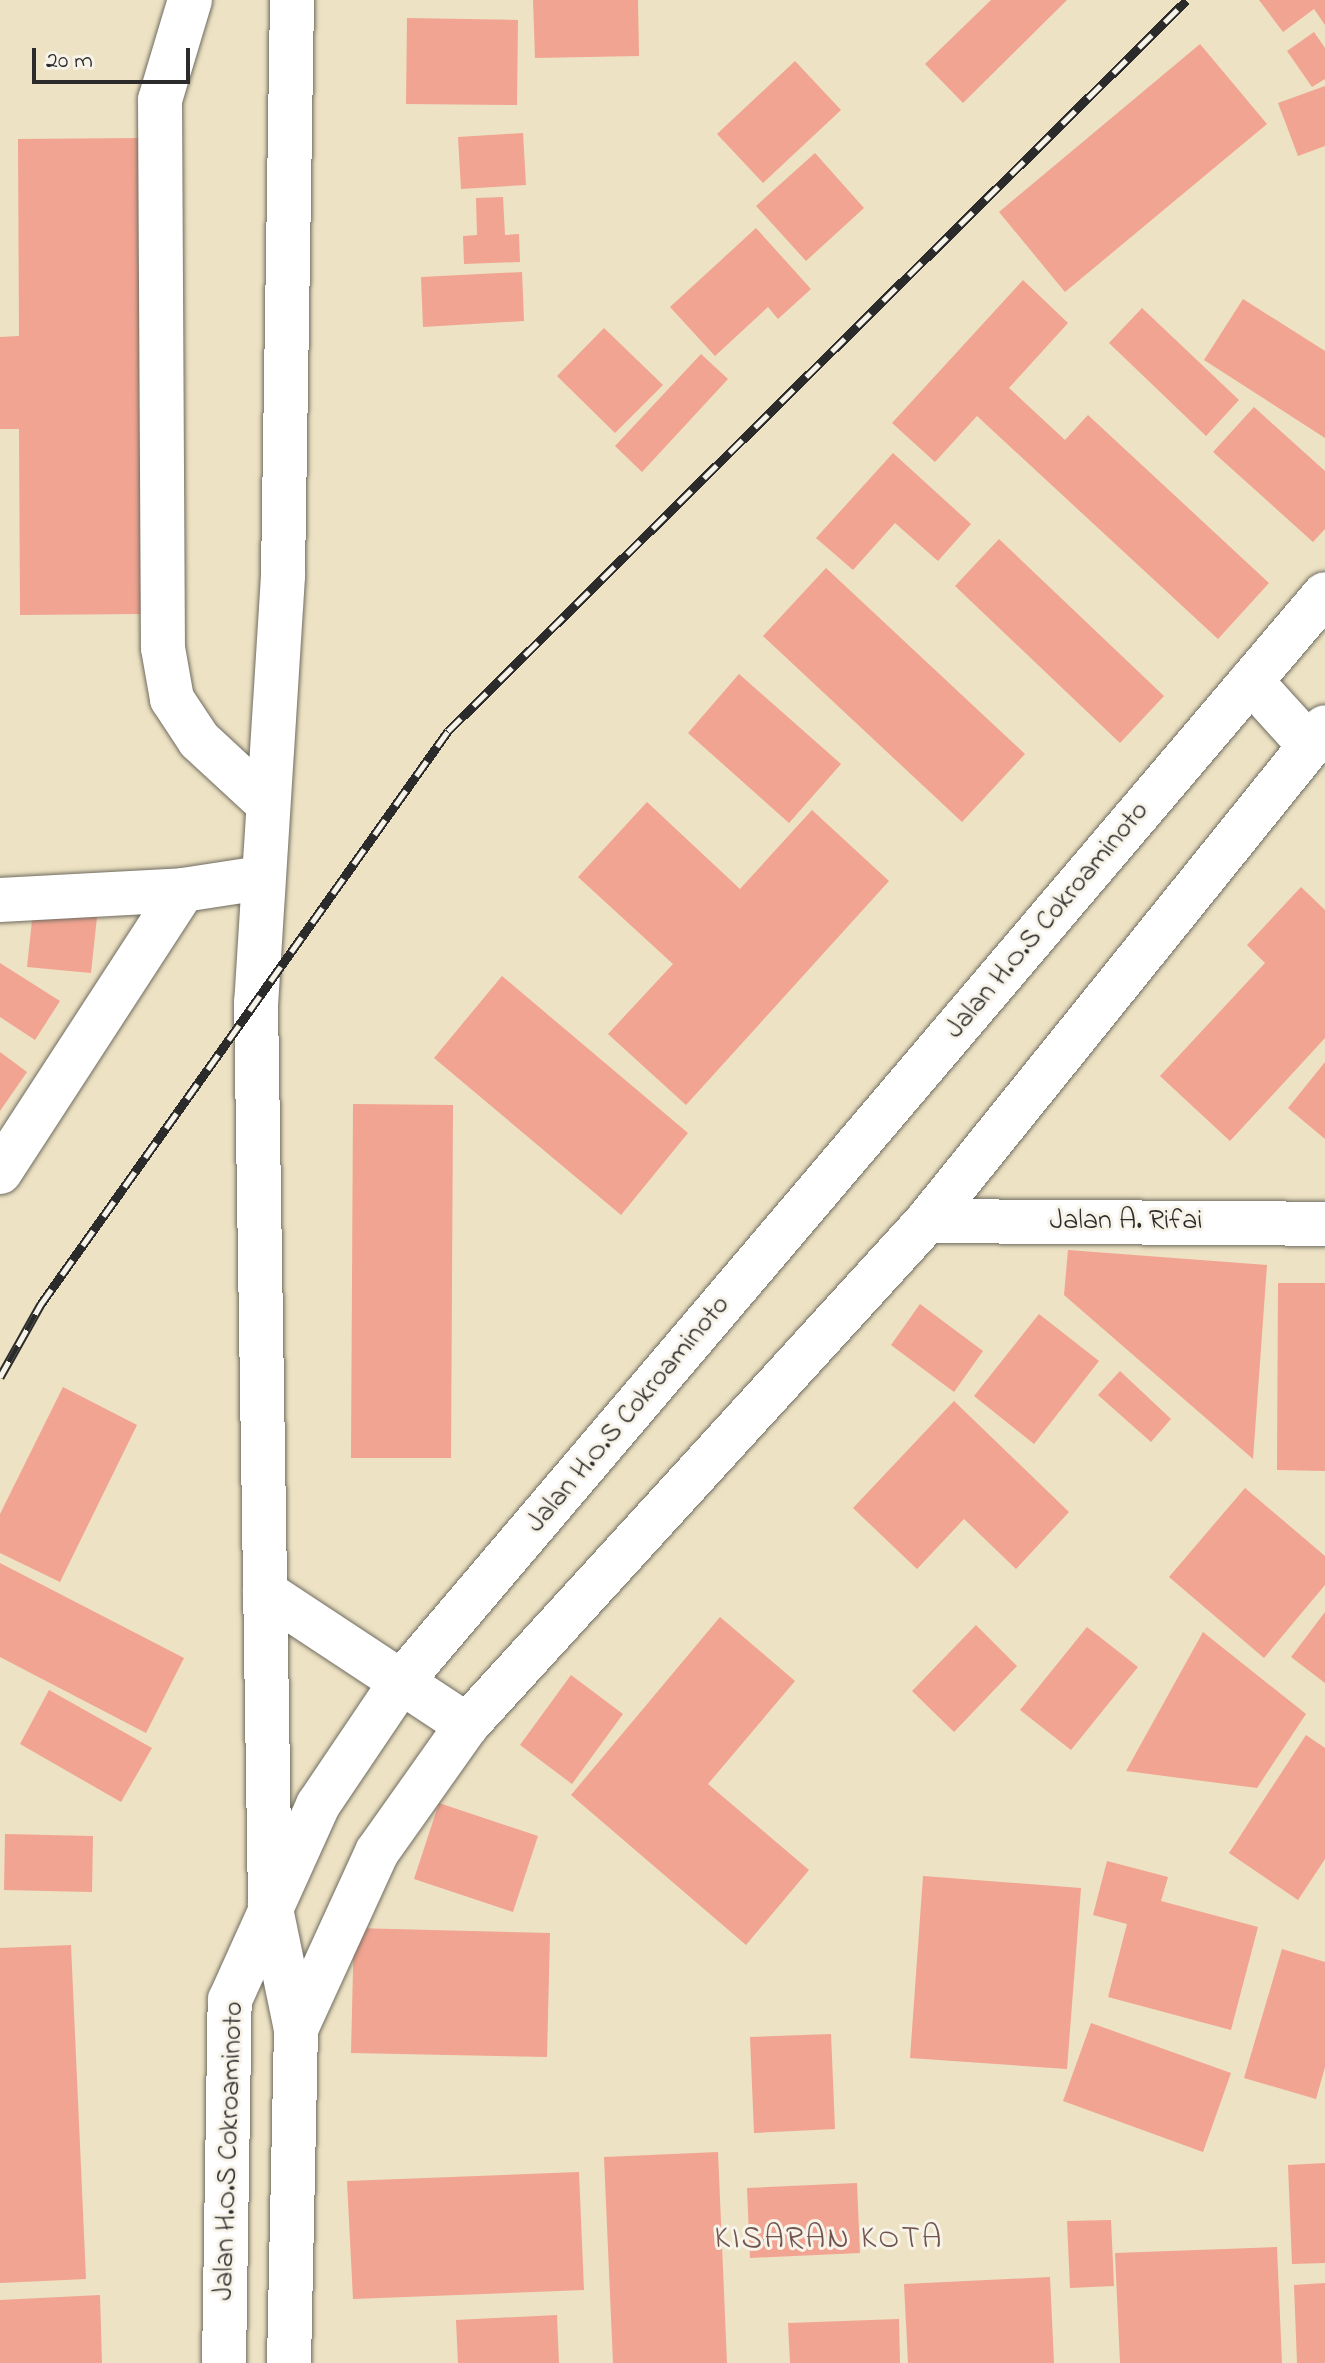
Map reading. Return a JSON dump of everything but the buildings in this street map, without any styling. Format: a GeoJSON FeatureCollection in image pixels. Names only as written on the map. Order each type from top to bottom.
{"type":"FeatureCollection","features":[{"type":"Feature","properties":{"kind":"main road"},"geometry":{"type":"LineString","coordinates":[[190,0],[160,100],[163,648],[172,699],[199,740],[267,803]]}},
{"type":"Feature","properties":{"kind":"main road"},"geometry":{"type":"LineString","coordinates":[[289,2363],[296,2029],[270,1904],[256,1002],[261,878],[283,576],[296,90],[292,0]]}},
{"type":"Feature","properties":{"kind":"main road","name":"Jalan H.O.S Cokroaminoto"},"geometry":{"type":"LineString","coordinates":[[224,2363],[230,2000],[270,1904],[318,1805],[401,1682],[1325,594]]}},
{"type":"Feature","properties":{"kind":"main road"},"geometry":{"type":"LineString","coordinates":[[296,2029],[377,1852],[467,1725],[927,1221],[1317,736],[1251,681]]}},
{"type":"Feature","properties":{"kind":"main road"},"geometry":{"type":"LineString","coordinates":[[0,900],[183,890],[261,878]]}},
{"type":"Feature","properties":{"kind":"main road"},"geometry":{"type":"LineString","coordinates":[[0,1172],[183,890]]}},
{"type":"Feature","properties":{"kind":"main road","name":"Jalan A. Rifai"},"geometry":{"type":"LineString","coordinates":[[927,1221],[1325,1224]]}},
{"type":"Feature","properties":{"kind":"main road"},"geometry":{"type":"LineString","coordinates":[[265,1592],[467,1725]]}},
{"type":"Feature","properties":{"kind":"railway"},"geometry":{"type":"LineString","coordinates":[[0,1377],[41,1304],[448,731],[1187,0]]}},
{"type":"Feature","properties":{"kind":"district","name":"KISARAN KOTA"},"geometry":{"type":"Point","coordinates":[829,2240]}}]}
